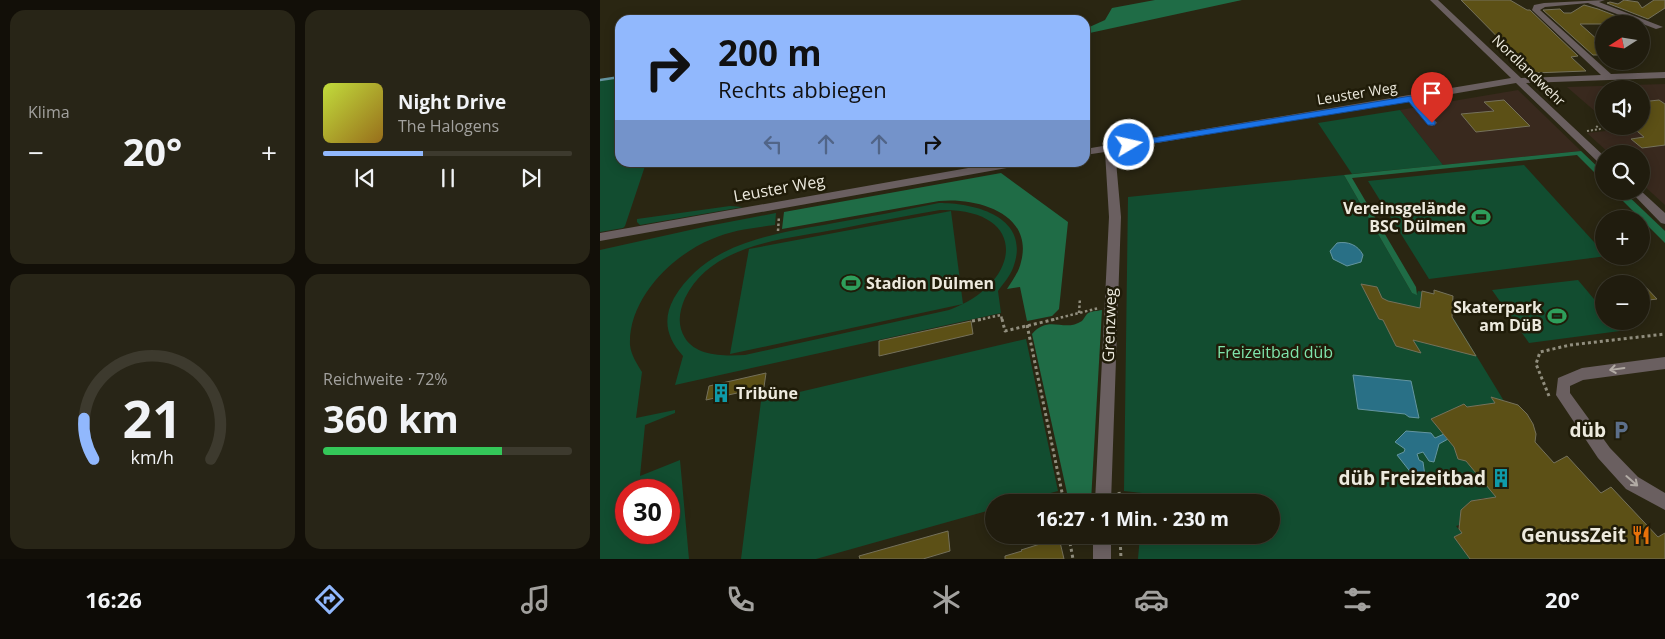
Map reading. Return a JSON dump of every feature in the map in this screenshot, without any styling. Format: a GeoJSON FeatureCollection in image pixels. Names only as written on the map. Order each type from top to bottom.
{"type":"FeatureCollection","features":[{"type":"Feature","properties":{"kind":"street","name":"Nordlandwehr"},"geometry":{"type":"LineString","coordinates":[[1434,0],[1595,153]]}},
{"type":"Feature","properties":{"kind":"street"},"geometry":{"type":"LineString","coordinates":[[1601,0],[1565,2],[1537,7],[1536,10],[1609,77]]}},
{"type":"Feature","properties":{"kind":"street"},"geometry":{"type":"LineString","coordinates":[[1589,1],[1659,26]]}},
{"type":"Feature","properties":{"kind":"street","name":"Leuster Weg"},"geometry":{"type":"LineString","coordinates":[[1090,151],[1519,80],[1665,75]]}},
{"type":"Feature","properties":{"kind":"street"},"geometry":{"type":"LineString","coordinates":[[1411,99],[1432,123]]}},
{"type":"Feature","properties":{"kind":"street","name":"Grenzweg"},"geometry":{"type":"LineString","coordinates":[[1102,494],[1115,217],[1110,148]]}},
{"type":"Feature","properties":{"kind":"street","name":"Leuster Weg"},"geometry":{"type":"LineString","coordinates":[[600,237],[995,167]]}},
{"type":"Feature","properties":{"kind":"street"},"geometry":{"type":"LineString","coordinates":[[1644,200],[1665,220]]}},
{"type":"Feature","properties":{"kind":"street"},"geometry":{"type":"LineString","coordinates":[[1665,363],[1582,374],[1562,382],[1563,395],[1604,453],[1632,483],[1665,502]]}},
{"type":"Feature","properties":{"kind":"street"},"geometry":{"type":"LineString","coordinates":[[1102,544],[1102,559]]}},
{"type":"Feature","properties":{"kind":"path"},"geometry":{"type":"LineString","coordinates":[[1573,132],[1595,130]]}},
{"type":"Feature","properties":{"kind":"path"},"geometry":{"type":"LineString","coordinates":[[778,231],[781,204]]}},
{"type":"Feature","properties":{"kind":"path"},"geometry":{"type":"LineString","coordinates":[[1079,313],[1080,298]]}},
{"type":"Feature","properties":{"kind":"path"},"geometry":{"type":"LineString","coordinates":[[972,321],[1001,315],[1005,331],[1110,306]]}},
{"type":"Feature","properties":{"kind":"path"},"geometry":{"type":"LineString","coordinates":[[1026,326],[1062,494]]}},
{"type":"Feature","properties":{"kind":"path"},"geometry":{"type":"LineString","coordinates":[[1554,402],[1541,380],[1536,364],[1540,352],[1570,345],[1665,334]]}},
{"type":"Feature","properties":{"kind":"path"},"geometry":{"type":"LineString","coordinates":[[1118,484],[1119,494]]}},
{"type":"Feature","properties":{"kind":"path"},"geometry":{"type":"LineString","coordinates":[[1070,544],[1073,559]]}},
{"type":"Feature","properties":{"kind":"path"},"geometry":{"type":"LineString","coordinates":[[1120,544],[1120,559]]}},
{"type":"Feature","properties":{"kind":"shaded area"},"geometry":{"type":"Polygon","coordinates":[[[1650,84],[1665,84],[1665,205],[1650,191],[1650,145],[1600,145],[1587,133],[1595,132],[1595,135],[1650,135],[1650,84]]]}},
{"type":"Feature","properties":{"kind":"shaded area"},"geometry":{"type":"Polygon","coordinates":[[[1595,86],[1595,111],[1567,87],[1595,86]]]}},
{"type":"Feature","properties":{"kind":"shaded area"},"geometry":{"type":"Polygon","coordinates":[[[1518,90],[1581,151],[1443,165],[1400,110],[1518,90]]]}},
{"type":"Feature","properties":{"kind":"green space"},"geometry":{"type":"Polygon","coordinates":[[[1155,0],[1242,0],[1090,33],[1090,27],[1105,20],[1112,8],[1155,0]]]}},
{"type":"Feature","properties":{"kind":"green space"},"geometry":{"type":"Polygon","coordinates":[[[615,79],[615,167],[645,167],[625,226],[600,232],[600,81],[615,79]]]}},
{"type":"Feature","properties":{"kind":"green space"},"geometry":{"type":"Polygon","coordinates":[[[1400,110],[1443,165],[1352,174],[1318,123],[1400,110]]]}},
{"type":"Feature","properties":{"kind":"green space"},"geometry":{"type":"Polygon","coordinates":[[[1581,151],[1595,164],[1595,173],[1577,155],[1352,178],[1416,287],[1417,295],[1412,293],[1344,175],[1581,151]]]}},
{"type":"Feature","properties":{"kind":"green space","name":"Vereinsgelände BSC Dülmen"},"geometry":{"type":"Polygon","coordinates":[[[1524,165],[1595,243],[1595,258],[1429,279],[1368,181],[1524,165]]]}},
{"type":"Feature","properties":{"kind":"green space"},"geometry":{"type":"Polygon","coordinates":[[[1001,173],[1068,222],[1059,309],[1052,316],[1027,321],[1020,287],[1007,289],[1020,266],[1023,245],[1019,231],[1011,220],[985,206],[954,200],[939,201],[782,229],[784,212],[1001,173]]]}},
{"type":"Feature","properties":{"kind":"green space","name":"Freizeitbad düb"},"geometry":{"type":"Polygon","coordinates":[[[1344,175],[1412,293],[1417,294],[1418,291],[1434,294],[1434,290],[1447,294],[1444,316],[1454,319],[1504,401],[1493,398],[1548,477],[1492,499],[1484,498],[1471,501],[1461,510],[1459,525],[1456,526],[1462,533],[1454,537],[1470,559],[1138,559],[1139,544],[1280,544],[1280,494],[1142,494],[1124,491],[1128,197],[1344,175]]]}},
{"type":"Feature","properties":{"kind":"green space"},"geometry":{"type":"Polygon","coordinates":[[[1622,200],[1632,200],[1643,210],[1632,210],[1622,200]]]}},
{"type":"Feature","properties":{"kind":"green space"},"geometry":{"type":"Polygon","coordinates":[[[939,203],[969,206],[984,210],[1008,225],[1015,237],[1017,251],[1013,268],[998,291],[1001,313],[675,385],[683,356],[670,336],[667,321],[668,314],[674,298],[688,279],[705,264],[724,252],[745,243],[789,231],[939,203]],[[940,210],[927,212],[774,241],[732,255],[713,265],[697,280],[685,298],[680,318],[682,333],[690,344],[704,352],[720,355],[745,355],[949,310],[974,298],[991,283],[1002,266],[1006,249],[1002,234],[990,221],[969,213],[940,210]]]}},
{"type":"Feature","properties":{"kind":"green space"},"geometry":{"type":"Polygon","coordinates":[[[730,206],[743,207],[640,225],[637,222],[637,219],[730,206]]]}},
{"type":"Feature","properties":{"kind":"green space"},"geometry":{"type":"Polygon","coordinates":[[[951,211],[963,304],[730,354],[749,249],[951,211]]]}},
{"type":"Feature","properties":{"kind":"green space"},"geometry":{"type":"Polygon","coordinates":[[[776,213],[775,225],[727,233],[697,246],[668,267],[645,295],[636,311],[631,328],[631,349],[636,363],[642,372],[636,418],[675,410],[675,413],[645,425],[640,476],[680,460],[689,559],[600,559],[600,250],[776,213]]]}},
{"type":"Feature","properties":{"kind":"green space"},"geometry":{"type":"Polygon","coordinates":[[[1650,217],[1665,231],[1665,243],[1650,228],[1650,217]]]}},
{"type":"Feature","properties":{"kind":"green space","name":"Skaterpark am DüB"},"geometry":{"type":"Polygon","coordinates":[[[1578,280],[1595,300],[1595,330],[1620,331],[1529,343],[1492,290],[1578,280]]]}},
{"type":"Feature","properties":{"kind":"green space"},"geometry":{"type":"Polygon","coordinates":[[[1102,310],[1091,494],[1067,494],[1032,334],[1044,325],[1075,324],[1082,321],[1088,313],[1102,310]]]}},
{"type":"Feature","properties":{"kind":"green space"},"geometry":{"type":"Polygon","coordinates":[[[1026,339],[1058,491],[1047,494],[985,494],[985,512],[816,559],[741,559],[761,401],[1026,339]]]}},
{"type":"Feature","properties":{"kind":"water"},"geometry":{"type":"Polygon","coordinates":[[[1337,243],[1349,243],[1355,246],[1363,255],[1361,262],[1347,266],[1333,259],[1330,251],[1337,243]]]}},
{"type":"Feature","properties":{"kind":"water"},"geometry":{"type":"Polygon","coordinates":[[[1353,375],[1411,381],[1419,418],[1409,417],[1405,414],[1358,409],[1353,375]]]}},
{"type":"Feature","properties":{"kind":"water"},"geometry":{"type":"Polygon","coordinates":[[[1406,431],[1431,433],[1435,438],[1444,434],[1448,439],[1439,444],[1434,462],[1429,461],[1423,452],[1417,454],[1419,460],[1423,462],[1425,476],[1412,474],[1397,455],[1404,452],[1405,449],[1395,442],[1406,431]]]}},
{"type":"Feature","properties":{"kind":"building"},"geometry":{"type":"Polygon","coordinates":[[[1461,0],[1510,0],[1530,10],[1578,56],[1571,57],[1586,71],[1533,73],[1461,0]]]}},
{"type":"Feature","properties":{"kind":"building"},"geometry":{"type":"Polygon","coordinates":[[[1624,0],[1638,2],[1642,8],[1654,0],[1665,0],[1665,8],[1650,18],[1650,15],[1638,15],[1607,3],[1618,4],[1624,0]]]}},
{"type":"Feature","properties":{"kind":"building"},"geometry":{"type":"Polygon","coordinates":[[[1584,5],[1614,15],[1595,15],[1595,24],[1580,24],[1595,37],[1595,55],[1543,10],[1560,9],[1564,13],[1571,13],[1584,5]]]}},
{"type":"Feature","properties":{"kind":"building"},"geometry":{"type":"Polygon","coordinates":[[[1504,100],[1530,126],[1476,132],[1461,114],[1494,111],[1484,102],[1504,100]]]}},
{"type":"Feature","properties":{"kind":"building"},"geometry":{"type":"Polygon","coordinates":[[[1659,100],[1665,104],[1665,145],[1650,147],[1650,145],[1638,145],[1631,139],[1644,137],[1642,135],[1650,135],[1650,101],[1659,100]]]}},
{"type":"Feature","properties":{"kind":"building"},"geometry":{"type":"Polygon","coordinates":[[[1361,284],[1377,287],[1382,298],[1388,301],[1420,308],[1422,291],[1434,294],[1434,290],[1453,296],[1452,317],[1476,356],[1413,340],[1421,353],[1396,346],[1383,320],[1379,319],[1361,284]]]}},
{"type":"Feature","properties":{"kind":"building"},"geometry":{"type":"Polygon","coordinates":[[[1650,292],[1657,299],[1650,300],[1650,292]]]}},
{"type":"Feature","properties":{"kind":"building"},"geometry":{"type":"Polygon","coordinates":[[[971,321],[973,334],[879,356],[879,341],[971,321]]]}},
{"type":"Feature","properties":{"kind":"building","name":"Tribüne"},"geometry":{"type":"Polygon","coordinates":[[[766,373],[764,387],[706,400],[709,386],[766,373]]]}},
{"type":"Feature","properties":{"kind":"building","name":"düb Freizeitbad"},"geometry":{"type":"Polygon","coordinates":[[[1491,397],[1518,405],[1527,414],[1536,434],[1535,442],[1554,463],[1567,456],[1601,493],[1611,487],[1658,537],[1665,533],[1665,559],[1470,559],[1454,537],[1462,533],[1459,529],[1461,510],[1471,501],[1496,497],[1466,461],[1458,459],[1454,447],[1431,419],[1464,404],[1467,407],[1495,403],[1491,397]]]}},
{"type":"Feature","properties":{"kind":"building"},"geometry":{"type":"Polygon","coordinates":[[[948,531],[950,551],[923,559],[860,559],[859,556],[948,531]]]}},
{"type":"Feature","properties":{"kind":"building"},"geometry":{"type":"Polygon","coordinates":[[[1040,544],[1060,544],[1064,559],[1005,559],[1005,556],[1040,544]]]}},
{"type":"Feature","properties":{"kind":"waterway"},"geometry":{"type":"LineString","coordinates":[[600,80],[615,78]]}},
{"type":"Feature","properties":{"kind":"place","name":"Vereinsgelände BSC Dülmen"},"geometry":{"type":"Point","coordinates":[1481,217]}},
{"type":"Feature","properties":{"kind":"place","name":"Stadion Dülmen"},"geometry":{"type":"Point","coordinates":[851,283]}},
{"type":"Feature","properties":{"kind":"place","name":"Skaterpark am DüB"},"geometry":{"type":"Point","coordinates":[1557,316]}},
{"type":"Feature","properties":{"kind":"place","name":"Tribüne"},"geometry":{"type":"Point","coordinates":[721,393]}},
{"type":"Feature","properties":{"kind":"place","name":"düb"},"geometry":{"type":"Point","coordinates":[1621,430]}},
{"type":"Feature","properties":{"kind":"place","name":"düb Freizeitbad"},"geometry":{"type":"Point","coordinates":[1501,478]}},
{"type":"Feature","properties":{"kind":"place","name":"GenussZeit"},"geometry":{"type":"Point","coordinates":[1641,535]}},
{"type":"Feature","properties":{"kind":"route"},"geometry":{"type":"LineString","coordinates":[[1129,145],[1411,99],[1432,123]]}}]}
